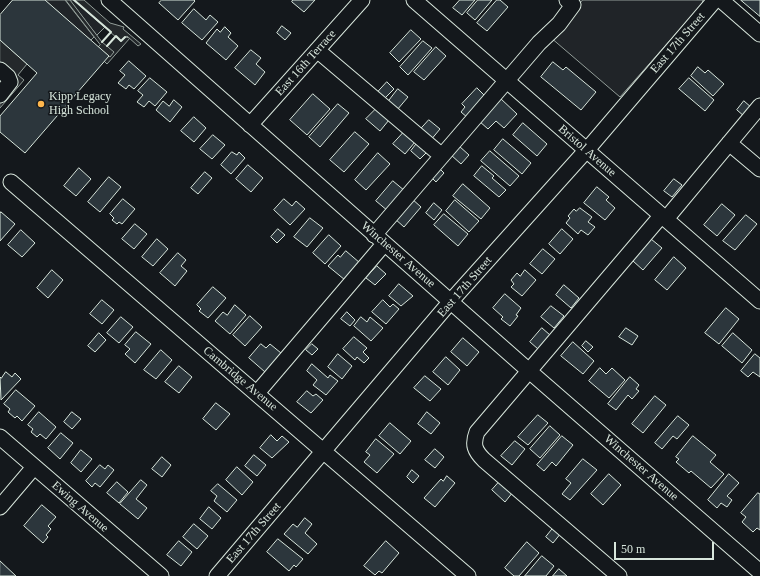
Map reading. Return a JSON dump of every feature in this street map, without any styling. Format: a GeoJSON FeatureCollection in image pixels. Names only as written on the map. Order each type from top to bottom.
{"type":"FeatureCollection","features":[{"type":"Feature","properties":{"kind":"street","name":"Winchester Avenue"},"geometry":{"type":"LineString","coordinates":[[109,0],[451,301],[754,572]]}},
{"type":"Feature","properties":{"kind":"street","name":"East 16th Terrace"},"geometry":{"type":"LineString","coordinates":[[250,125],[362,0]]}},
{"type":"Feature","properties":{"kind":"street","name":"Bristol Avenue"},"geometry":{"type":"LineString","coordinates":[[414,0],[760,301]]}},
{"type":"Feature","properties":{"kind":"street","name":"East 17th Street"},"geometry":{"type":"LineString","coordinates":[[217,576],[451,301],[586,150],[715,0]]}},
{"type":"Feature","properties":{"kind":"street"},"geometry":{"type":"LineString","coordinates":[[721,0],[760,34]]}},
{"type":"Feature","properties":{"kind":"street"},"geometry":{"type":"LineString","coordinates":[[257,393],[379,239],[442,156],[539,43],[567,16],[572,2]]}},
{"type":"Feature","properties":{"kind":"street"},"geometry":{"type":"LineString","coordinates":[[317,50],[442,156]]}},
{"type":"Feature","properties":{"kind":"street"},"geometry":{"type":"LineString","coordinates":[[0,70],[8,77],[10,82],[0,95]]}},
{"type":"Feature","properties":{"kind":"street"},"geometry":{"type":"LineString","coordinates":[[619,576],[476,452],[474,445],[477,432],[528,370],[760,106]]}},
{"type":"Feature","properties":{"kind":"street"},"geometry":{"type":"LineString","coordinates":[[729,143],[760,169]]}},
{"type":"Feature","properties":{"kind":"street","name":"Cambridge Avenue"},"geometry":{"type":"LineString","coordinates":[[11,182],[324,450],[468,576]]}},
{"type":"Feature","properties":{"kind":"street","name":"Ewing Avenue"},"geometry":{"type":"LineString","coordinates":[[0,437],[161,576]]}},
{"type":"Feature","properties":{"kind":"street"},"geometry":{"type":"LineString","coordinates":[[0,507],[34,467]]}},
{"type":"Feature","properties":{"kind":"shaded area"},"geometry":{"type":"Polygon","coordinates":[[[45,0],[65,0],[94,37],[91,40],[45,0]]]}},
{"type":"Feature","properties":{"kind":"shaded area"},"geometry":{"type":"Polygon","coordinates":[[[66,0],[70,0],[102,42],[114,52],[110,57],[98,47],[100,45],[66,0]]]}},
{"type":"Feature","properties":{"kind":"shaded area"},"geometry":{"type":"Polygon","coordinates":[[[70,0],[74,0],[105,27],[97,35],[70,0]]]}},
{"type":"Feature","properties":{"kind":"shaded area"},"geometry":{"type":"Polygon","coordinates":[[[74,0],[84,0],[110,23],[124,27],[123,29],[141,44],[138,46],[127,36],[121,41],[74,0]]]}},
{"type":"Feature","properties":{"kind":"shaded area"},"geometry":{"type":"Polygon","coordinates":[[[583,0],[703,0],[702,4],[620,97],[550,37],[583,0]]]}},
{"type":"Feature","properties":{"kind":"shaded area"},"geometry":{"type":"Polygon","coordinates":[[[116,36],[121,41],[125,37],[130,38],[107,64],[104,61],[113,52],[107,46],[116,36]]]}},
{"type":"Feature","properties":{"kind":"shaded area"},"geometry":{"type":"Polygon","coordinates":[[[0,40],[27,64],[18,75],[24,80],[0,108],[0,40]]]}},
{"type":"Feature","properties":{"kind":"building","name":"Kipp Legacy High School"},"geometry":{"type":"Polygon","coordinates":[[[13,0],[45,0],[109,56],[25,153],[0,132],[0,116],[37,73],[0,40],[0,15],[13,0]]]}},
{"type":"Feature","properties":{"kind":"building"},"geometry":{"type":"Polygon","coordinates":[[[162,0],[195,1],[178,20],[159,3],[162,0]]]}},
{"type":"Feature","properties":{"kind":"building"},"geometry":{"type":"Polygon","coordinates":[[[293,0],[315,0],[304,12],[292,2],[293,0]]]}},
{"type":"Feature","properties":{"kind":"building"},"geometry":{"type":"Polygon","coordinates":[[[460,0],[475,0],[462,15],[453,8],[460,0]]]}},
{"type":"Feature","properties":{"kind":"building"},"geometry":{"type":"Polygon","coordinates":[[[478,0],[492,0],[475,20],[467,13],[478,0]]]}},
{"type":"Feature","properties":{"kind":"building"},"geometry":{"type":"Polygon","coordinates":[[[497,0],[500,0],[508,7],[487,31],[477,23],[497,0]]]}},
{"type":"Feature","properties":{"kind":"building"},"geometry":{"type":"Polygon","coordinates":[[[741,0],[760,0],[760,16],[741,0]]]}},
{"type":"Feature","properties":{"kind":"building"},"geometry":{"type":"Polygon","coordinates":[[[194,9],[206,20],[210,15],[218,22],[202,40],[182,23],[194,9]]]}},
{"type":"Feature","properties":{"kind":"building"},"geometry":{"type":"Polygon","coordinates":[[[282,26],[291,33],[285,40],[277,33],[282,26]]]}},
{"type":"Feature","properties":{"kind":"building"},"geometry":{"type":"Polygon","coordinates":[[[225,27],[231,33],[228,37],[238,46],[226,60],[206,43],[217,29],[220,32],[225,27]]]}},
{"type":"Feature","properties":{"kind":"building"},"geometry":{"type":"Polygon","coordinates":[[[411,30],[421,39],[399,62],[390,53],[411,30]]]}},
{"type":"Feature","properties":{"kind":"building"},"geometry":{"type":"Polygon","coordinates":[[[423,41],[432,48],[408,75],[400,67],[423,41]]]}},
{"type":"Feature","properties":{"kind":"building"},"geometry":{"type":"Polygon","coordinates":[[[436,47],[446,56],[424,80],[414,72],[436,47]]]}},
{"type":"Feature","properties":{"kind":"building"},"geometry":{"type":"Polygon","coordinates":[[[251,50],[261,58],[256,64],[265,72],[255,85],[235,68],[251,50]]]}},
{"type":"Feature","properties":{"kind":"building"},"geometry":{"type":"Polygon","coordinates":[[[129,61],[146,76],[134,89],[129,85],[126,89],[118,83],[125,75],[120,71],[129,61]]]}},
{"type":"Feature","properties":{"kind":"building"},"geometry":{"type":"Polygon","coordinates":[[[553,62],[563,70],[566,67],[596,92],[581,110],[541,77],[553,62]]]}},
{"type":"Feature","properties":{"kind":"building"},"geometry":{"type":"Polygon","coordinates":[[[698,67],[705,73],[708,70],[724,84],[713,96],[691,76],[698,67]]]}},
{"type":"Feature","properties":{"kind":"building"},"geometry":{"type":"Polygon","coordinates":[[[150,78],[167,92],[155,106],[149,101],[144,107],[137,102],[143,95],[138,91],[150,78]]]}},
{"type":"Feature","properties":{"kind":"building"},"geometry":{"type":"Polygon","coordinates":[[[689,78],[714,100],[705,111],[679,89],[689,78]]]}},
{"type":"Feature","properties":{"kind":"building"},"geometry":{"type":"Polygon","coordinates":[[[387,82],[394,89],[384,99],[377,93],[387,82]]]}},
{"type":"Feature","properties":{"kind":"building"},"geometry":{"type":"Polygon","coordinates":[[[477,88],[487,98],[468,118],[461,112],[465,107],[462,104],[477,88]]]}},
{"type":"Feature","properties":{"kind":"building"},"geometry":{"type":"Polygon","coordinates":[[[398,89],[408,97],[397,110],[388,102],[398,89]]]}},
{"type":"Feature","properties":{"kind":"building"},"geometry":{"type":"Polygon","coordinates":[[[313,94],[330,109],[307,135],[290,120],[313,94]]]}},
{"type":"Feature","properties":{"kind":"building"},"geometry":{"type":"Polygon","coordinates":[[[500,98],[517,114],[504,128],[496,121],[488,129],[479,121],[500,98]]]}},
{"type":"Feature","properties":{"kind":"building"},"geometry":{"type":"Polygon","coordinates":[[[174,100],[182,107],[170,122],[156,110],[163,101],[169,106],[174,100]]]}},
{"type":"Feature","properties":{"kind":"building"},"geometry":{"type":"Polygon","coordinates":[[[744,101],[752,108],[745,117],[737,110],[744,101]]]}},
{"type":"Feature","properties":{"kind":"building"},"geometry":{"type":"Polygon","coordinates":[[[338,104],[349,113],[320,147],[309,137],[338,104]]]}},
{"type":"Feature","properties":{"kind":"building"},"geometry":{"type":"Polygon","coordinates":[[[376,109],[389,120],[380,131],[366,119],[376,109]]]}},
{"type":"Feature","properties":{"kind":"building"},"geometry":{"type":"Polygon","coordinates":[[[194,117],[206,128],[194,142],[181,131],[194,117]]]}},
{"type":"Feature","properties":{"kind":"building"},"geometry":{"type":"Polygon","coordinates":[[[429,120],[440,129],[430,141],[419,131],[429,120]]]}},
{"type":"Feature","properties":{"kind":"building"},"geometry":{"type":"Polygon","coordinates":[[[523,123],[547,144],[537,156],[513,135],[523,123]]]}},
{"type":"Feature","properties":{"kind":"building"},"geometry":{"type":"Polygon","coordinates":[[[355,132],[369,144],[344,172],[330,160],[355,132]]]}},
{"type":"Feature","properties":{"kind":"building"},"geometry":{"type":"Polygon","coordinates":[[[404,132],[415,142],[405,154],[393,144],[404,132]]]}},
{"type":"Feature","properties":{"kind":"building"},"geometry":{"type":"Polygon","coordinates":[[[213,135],[225,145],[212,159],[200,149],[213,135]]]}},
{"type":"Feature","properties":{"kind":"building"},"geometry":{"type":"Polygon","coordinates":[[[503,139],[531,163],[522,174],[494,150],[503,139]]]}},
{"type":"Feature","properties":{"kind":"building"},"geometry":{"type":"Polygon","coordinates":[[[418,142],[428,151],[420,159],[411,151],[418,142]]]}},
{"type":"Feature","properties":{"kind":"building"},"geometry":{"type":"Polygon","coordinates":[[[459,146],[469,155],[461,164],[451,155],[459,146]]]}},
{"type":"Feature","properties":{"kind":"building"},"geometry":{"type":"Polygon","coordinates":[[[490,151],[519,176],[510,186],[481,161],[490,151]]]}},
{"type":"Feature","properties":{"kind":"building"},"geometry":{"type":"Polygon","coordinates":[[[232,152],[237,155],[239,152],[245,158],[231,174],[221,165],[232,152]]]}},
{"type":"Feature","properties":{"kind":"building"},"geometry":{"type":"Polygon","coordinates":[[[378,153],[390,164],[366,190],[355,180],[378,153]]]}},
{"type":"Feature","properties":{"kind":"building"},"geometry":{"type":"Polygon","coordinates":[[[248,165],[263,178],[251,192],[236,179],[248,165]]]}},
{"type":"Feature","properties":{"kind":"building"},"geometry":{"type":"Polygon","coordinates":[[[482,166],[494,176],[492,178],[506,190],[499,197],[474,176],[482,166]]]}},
{"type":"Feature","properties":{"kind":"building"},"geometry":{"type":"Polygon","coordinates":[[[438,167],[444,173],[436,182],[430,176],[438,167]]]}},
{"type":"Feature","properties":{"kind":"building"},"geometry":{"type":"Polygon","coordinates":[[[79,168],[91,179],[76,196],[64,186],[79,168]]]}},
{"type":"Feature","properties":{"kind":"building"},"geometry":{"type":"Polygon","coordinates":[[[205,172],[212,178],[198,194],[191,188],[205,172]]]}},
{"type":"Feature","properties":{"kind":"building"},"geometry":{"type":"Polygon","coordinates":[[[109,177],[121,187],[100,212],[88,202],[109,177]]]}},
{"type":"Feature","properties":{"kind":"building"},"geometry":{"type":"Polygon","coordinates":[[[674,179],[682,185],[672,197],[664,191],[674,179]]]}},
{"type":"Feature","properties":{"kind":"building"},"geometry":{"type":"Polygon","coordinates":[[[393,181],[405,191],[388,211],[376,201],[393,181]]]}},
{"type":"Feature","properties":{"kind":"building"},"geometry":{"type":"Polygon","coordinates":[[[463,184],[490,208],[481,219],[453,196],[463,184]]]}},
{"type":"Feature","properties":{"kind":"building"},"geometry":{"type":"Polygon","coordinates":[[[597,187],[609,197],[606,200],[615,208],[605,220],[584,203],[597,187]]]}},
{"type":"Feature","properties":{"kind":"building"},"geometry":{"type":"Polygon","coordinates":[[[411,198],[421,207],[404,227],[394,218],[411,198]]]}},
{"type":"Feature","properties":{"kind":"building"},"geometry":{"type":"Polygon","coordinates":[[[123,199],[135,209],[122,224],[119,222],[117,224],[112,220],[114,218],[110,214],[123,199]]]}},
{"type":"Feature","properties":{"kind":"building"},"geometry":{"type":"Polygon","coordinates":[[[284,199],[292,206],[296,201],[305,209],[290,225],[274,210],[284,199]]]}},
{"type":"Feature","properties":{"kind":"building"},"geometry":{"type":"Polygon","coordinates":[[[455,200],[479,221],[469,232],[446,211],[455,200]]]}},
{"type":"Feature","properties":{"kind":"building"},"geometry":{"type":"Polygon","coordinates":[[[434,203],[442,210],[434,220],[426,213],[434,203]]]}},
{"type":"Feature","properties":{"kind":"building"},"geometry":{"type":"Polygon","coordinates":[[[722,204],[735,215],[717,236],[704,225],[722,204]]]}},
{"type":"Feature","properties":{"kind":"building"},"geometry":{"type":"Polygon","coordinates":[[[580,208],[592,217],[588,222],[595,227],[588,235],[581,230],[578,234],[566,223],[570,218],[568,216],[574,209],[576,211],[580,208]]]}},
{"type":"Feature","properties":{"kind":"building"},"geometry":{"type":"Polygon","coordinates":[[[1,212],[15,224],[0,241],[0,214],[1,212]]]}},
{"type":"Feature","properties":{"kind":"building"},"geometry":{"type":"Polygon","coordinates":[[[444,214],[468,234],[458,246],[434,225],[444,214]]]}},
{"type":"Feature","properties":{"kind":"building"},"geometry":{"type":"Polygon","coordinates":[[[746,215],[757,224],[735,250],[723,241],[746,215]]]}},
{"type":"Feature","properties":{"kind":"building"},"geometry":{"type":"Polygon","coordinates":[[[310,218],[323,228],[307,247],[294,237],[310,218]]]}},
{"type":"Feature","properties":{"kind":"building"},"geometry":{"type":"Polygon","coordinates":[[[135,224],[147,234],[134,249],[122,239],[135,224]]]}},
{"type":"Feature","properties":{"kind":"building"},"geometry":{"type":"Polygon","coordinates":[[[278,229],[285,235],[277,243],[271,237],[278,229]]]}},
{"type":"Feature","properties":{"kind":"building"},"geometry":{"type":"Polygon","coordinates":[[[562,229],[573,239],[560,254],[549,244],[562,229]]]}},
{"type":"Feature","properties":{"kind":"building"},"geometry":{"type":"Polygon","coordinates":[[[21,230],[35,243],[22,257],[8,245],[21,230]]]}},
{"type":"Feature","properties":{"kind":"building"},"geometry":{"type":"Polygon","coordinates":[[[329,235],[341,246],[325,264],[313,253],[329,235]]]}},
{"type":"Feature","properties":{"kind":"building"},"geometry":{"type":"Polygon","coordinates":[[[157,239],[168,249],[153,266],[142,257],[157,239]]]}},
{"type":"Feature","properties":{"kind":"building"},"geometry":{"type":"Polygon","coordinates":[[[651,239],[662,248],[643,270],[633,261],[651,239]]]}},
{"type":"Feature","properties":{"kind":"building"},"geometry":{"type":"Polygon","coordinates":[[[543,249],[555,259],[542,274],[530,264],[543,249]]]}},
{"type":"Feature","properties":{"kind":"building"},"geometry":{"type":"Polygon","coordinates":[[[346,251],[360,263],[345,280],[328,266],[338,255],[340,257],[346,251]]]}},
{"type":"Feature","properties":{"kind":"building"},"geometry":{"type":"Polygon","coordinates":[[[178,253],[186,260],[181,266],[187,271],[175,286],[160,273],[178,253]]]}},
{"type":"Feature","properties":{"kind":"building"},"geometry":{"type":"Polygon","coordinates":[[[674,257],[686,268],[667,290],[655,280],[674,257]]]}},
{"type":"Feature","properties":{"kind":"building"},"geometry":{"type":"Polygon","coordinates":[[[377,266],[386,274],[375,285],[366,278],[377,266]]]}},
{"type":"Feature","properties":{"kind":"building"},"geometry":{"type":"Polygon","coordinates":[[[52,270],[63,280],[48,298],[37,288],[52,270]]]}},
{"type":"Feature","properties":{"kind":"building"},"geometry":{"type":"Polygon","coordinates":[[[525,270],[536,280],[522,296],[511,287],[514,284],[511,280],[517,273],[520,276],[525,270]]]}},
{"type":"Feature","properties":{"kind":"building"},"geometry":{"type":"Polygon","coordinates":[[[399,284],[413,296],[401,306],[389,296],[399,284]]]}},
{"type":"Feature","properties":{"kind":"building"},"geometry":{"type":"Polygon","coordinates":[[[564,285],[579,298],[571,308],[556,295],[564,285]]]}},
{"type":"Feature","properties":{"kind":"building"},"geometry":{"type":"Polygon","coordinates":[[[213,287],[226,298],[208,318],[199,311],[201,309],[197,305],[213,287]]]}},
{"type":"Feature","properties":{"kind":"building"},"geometry":{"type":"Polygon","coordinates":[[[505,294],[521,308],[516,315],[518,316],[510,326],[501,319],[503,317],[493,308],[505,294]]]}},
{"type":"Feature","properties":{"kind":"building"},"geometry":{"type":"Polygon","coordinates":[[[102,300],[114,310],[102,324],[90,314],[102,300]]]}},
{"type":"Feature","properties":{"kind":"building"},"geometry":{"type":"Polygon","coordinates":[[[383,300],[390,307],[393,304],[399,309],[386,324],[372,312],[383,300]]]}},
{"type":"Feature","properties":{"kind":"building"},"geometry":{"type":"Polygon","coordinates":[[[235,305],[246,315],[230,334],[215,321],[223,312],[227,315],[235,305]]]}},
{"type":"Feature","properties":{"kind":"building"},"geometry":{"type":"Polygon","coordinates":[[[551,306],[564,316],[554,328],[541,317],[551,306]]]}},
{"type":"Feature","properties":{"kind":"building"},"geometry":{"type":"Polygon","coordinates":[[[726,308],[739,319],[719,344],[705,333],[726,308]]]}},
{"type":"Feature","properties":{"kind":"building"},"geometry":{"type":"Polygon","coordinates":[[[347,312],[355,320],[350,326],[341,319],[347,312]]]}},
{"type":"Feature","properties":{"kind":"building"},"geometry":{"type":"Polygon","coordinates":[[[250,316],[262,327],[245,346],[233,335],[250,316]]]}},
{"type":"Feature","properties":{"kind":"building"},"geometry":{"type":"Polygon","coordinates":[[[121,317],[133,327],[119,343],[107,333],[121,317]]]}},
{"type":"Feature","properties":{"kind":"building"},"geometry":{"type":"Polygon","coordinates":[[[361,317],[367,322],[370,317],[383,328],[371,341],[354,326],[361,317]]]}},
{"type":"Feature","properties":{"kind":"building"},"geometry":{"type":"Polygon","coordinates":[[[542,328],[550,335],[538,349],[530,342],[542,328]]]}},
{"type":"Feature","properties":{"kind":"building"},"geometry":{"type":"Polygon","coordinates":[[[626,328],[638,336],[632,345],[619,337],[626,328]]]}},
{"type":"Feature","properties":{"kind":"building"},"geometry":{"type":"Polygon","coordinates":[[[136,332],[151,344],[135,363],[125,354],[130,349],[125,345],[136,332]]]}},
{"type":"Feature","properties":{"kind":"building"},"geometry":{"type":"Polygon","coordinates":[[[99,333],[106,340],[95,352],[88,346],[99,333]]]}},
{"type":"Feature","properties":{"kind":"building"},"geometry":{"type":"Polygon","coordinates":[[[733,333],[752,350],[742,363],[722,346],[733,333]]]}},
{"type":"Feature","properties":{"kind":"building"},"geometry":{"type":"Polygon","coordinates":[[[354,337],[367,348],[363,352],[369,358],[364,363],[357,357],[355,360],[343,349],[354,337]]]}},
{"type":"Feature","properties":{"kind":"building"},"geometry":{"type":"Polygon","coordinates":[[[463,338],[479,352],[467,366],[451,352],[463,338]]]}},
{"type":"Feature","properties":{"kind":"building"},"geometry":{"type":"Polygon","coordinates":[[[586,341],[593,347],[588,352],[582,346],[586,341]]]}},
{"type":"Feature","properties":{"kind":"building"},"geometry":{"type":"Polygon","coordinates":[[[573,342],[594,361],[583,374],[561,356],[573,342]]]}},
{"type":"Feature","properties":{"kind":"building"},"geometry":{"type":"Polygon","coordinates":[[[261,344],[266,348],[270,344],[281,353],[265,372],[249,358],[261,344]]]}},
{"type":"Feature","properties":{"kind":"building"},"geometry":{"type":"Polygon","coordinates":[[[312,344],[318,349],[312,355],[306,350],[312,344]]]}},
{"type":"Feature","properties":{"kind":"building"},"geometry":{"type":"Polygon","coordinates":[[[161,350],[172,360],[156,379],[144,370],[161,350]]]}},
{"type":"Feature","properties":{"kind":"building"},"geometry":{"type":"Polygon","coordinates":[[[338,354],[352,366],[342,379],[328,367],[338,354]]]}},
{"type":"Feature","properties":{"kind":"building"},"geometry":{"type":"Polygon","coordinates":[[[755,354],[760,358],[760,377],[753,372],[748,377],[741,371],[755,354]]]}},
{"type":"Feature","properties":{"kind":"building"},"geometry":{"type":"Polygon","coordinates":[[[446,357],[460,370],[448,385],[433,372],[446,357]]]}},
{"type":"Feature","properties":{"kind":"building"},"geometry":{"type":"Polygon","coordinates":[[[312,364],[328,378],[330,375],[338,381],[326,395],[313,385],[317,380],[307,371],[312,364]]]}},
{"type":"Feature","properties":{"kind":"building"},"geometry":{"type":"Polygon","coordinates":[[[179,366],[192,377],[179,393],[165,382],[179,366]]]}},
{"type":"Feature","properties":{"kind":"building"},"geometry":{"type":"Polygon","coordinates":[[[600,368],[606,374],[612,368],[625,380],[609,398],[589,381],[600,368]]]}},
{"type":"Feature","properties":{"kind":"building"},"geometry":{"type":"Polygon","coordinates":[[[6,372],[12,377],[15,373],[21,379],[1,400],[0,377],[1,378],[6,372]]]}},
{"type":"Feature","properties":{"kind":"building"},"geometry":{"type":"Polygon","coordinates":[[[425,376],[441,389],[430,401],[414,388],[425,376]]]}},
{"type":"Feature","properties":{"kind":"building"},"geometry":{"type":"Polygon","coordinates":[[[630,377],[639,385],[636,389],[639,391],[632,399],[628,395],[616,410],[608,404],[630,377]]]}},
{"type":"Feature","properties":{"kind":"building"},"geometry":{"type":"Polygon","coordinates":[[[16,390],[35,406],[22,421],[17,416],[15,418],[8,412],[10,409],[4,404],[16,390]]]}},
{"type":"Feature","properties":{"kind":"building"},"geometry":{"type":"Polygon","coordinates":[[[307,391],[313,396],[316,394],[323,400],[311,413],[297,402],[307,391]]]}},
{"type":"Feature","properties":{"kind":"building"},"geometry":{"type":"Polygon","coordinates":[[[655,396],[666,405],[643,433],[632,424],[655,396]]]}},
{"type":"Feature","properties":{"kind":"building"},"geometry":{"type":"Polygon","coordinates":[[[216,403],[230,414],[216,430],[203,419],[216,403]]]}},
{"type":"Feature","properties":{"kind":"building"},"geometry":{"type":"Polygon","coordinates":[[[39,412],[56,427],[46,439],[40,434],[37,437],[31,432],[33,429],[28,425],[39,412]]]}},
{"type":"Feature","properties":{"kind":"building"},"geometry":{"type":"Polygon","coordinates":[[[72,412],[81,419],[72,429],[64,422],[72,412]]]}},
{"type":"Feature","properties":{"kind":"building"},"geometry":{"type":"Polygon","coordinates":[[[427,412],[440,423],[431,434],[418,424],[427,412]]]}},
{"type":"Feature","properties":{"kind":"building"},"geometry":{"type":"Polygon","coordinates":[[[538,415],[548,423],[528,445],[518,437],[538,415]]]}},
{"type":"Feature","properties":{"kind":"building"},"geometry":{"type":"Polygon","coordinates":[[[678,416],[689,425],[677,439],[673,436],[662,449],[655,443],[678,416]]]}},
{"type":"Feature","properties":{"kind":"building"},"geometry":{"type":"Polygon","coordinates":[[[390,423],[411,441],[400,454],[379,436],[390,423]]]}},
{"type":"Feature","properties":{"kind":"building"},"geometry":{"type":"Polygon","coordinates":[[[550,426],[560,435],[540,458],[530,449],[550,426]]]}},
{"type":"Feature","properties":{"kind":"building"},"geometry":{"type":"Polygon","coordinates":[[[61,433],[73,443],[60,459],[48,448],[61,433]]]}},
{"type":"Feature","properties":{"kind":"building"},"geometry":{"type":"Polygon","coordinates":[[[271,435],[277,441],[282,436],[289,442],[272,458],[260,448],[271,435]]]}},
{"type":"Feature","properties":{"kind":"building"},"geometry":{"type":"Polygon","coordinates":[[[562,436],[573,445],[556,466],[552,462],[544,471],[537,465],[562,436]]]}},
{"type":"Feature","properties":{"kind":"building"},"geometry":{"type":"Polygon","coordinates":[[[693,436],[716,455],[710,462],[724,474],[711,488],[691,471],[689,473],[676,462],[679,459],[676,457],[693,436]]]}},
{"type":"Feature","properties":{"kind":"building"},"geometry":{"type":"Polygon","coordinates":[[[376,439],[394,454],[377,473],[364,462],[370,455],[366,452],[376,439]]]}},
{"type":"Feature","properties":{"kind":"building"},"geometry":{"type":"Polygon","coordinates":[[[515,441],[525,449],[512,465],[501,456],[515,441]]]}},
{"type":"Feature","properties":{"kind":"building"},"geometry":{"type":"Polygon","coordinates":[[[435,449],[444,457],[435,468],[425,460],[435,449]]]}},
{"type":"Feature","properties":{"kind":"building"},"geometry":{"type":"Polygon","coordinates":[[[81,450],[92,459],[81,472],[71,463],[81,450]]]}},
{"type":"Feature","properties":{"kind":"building"},"geometry":{"type":"Polygon","coordinates":[[[254,455],[266,465],[257,476],[245,466],[254,455]]]}},
{"type":"Feature","properties":{"kind":"building"},"geometry":{"type":"Polygon","coordinates":[[[162,457],[171,465],[162,477],[152,469],[162,457]]]}},
{"type":"Feature","properties":{"kind":"building"},"geometry":{"type":"Polygon","coordinates":[[[583,459],[597,470],[570,500],[562,494],[571,483],[566,479],[583,459]]]}},
{"type":"Feature","properties":{"kind":"building"},"geometry":{"type":"Polygon","coordinates":[[[100,465],[105,469],[108,465],[114,470],[100,487],[95,483],[92,487],[86,481],[100,465]]]}},
{"type":"Feature","properties":{"kind":"building"},"geometry":{"type":"Polygon","coordinates":[[[237,467],[253,482],[242,495],[226,480],[237,467]]]}},
{"type":"Feature","properties":{"kind":"building"},"geometry":{"type":"Polygon","coordinates":[[[412,470],[419,476],[413,483],[407,477],[412,470]]]}},
{"type":"Feature","properties":{"kind":"building"},"geometry":{"type":"Polygon","coordinates":[[[609,474],[621,485],[603,505],[591,494],[609,474]]]}},
{"type":"Feature","properties":{"kind":"building"},"geometry":{"type":"Polygon","coordinates":[[[729,474],[739,483],[727,496],[732,500],[727,507],[721,503],[717,508],[708,500],[729,474]]]}},
{"type":"Feature","properties":{"kind":"building"},"geometry":{"type":"Polygon","coordinates":[[[447,476],[455,483],[435,507],[424,498],[441,479],[443,481],[447,476]]]}},
{"type":"Feature","properties":{"kind":"building"},"geometry":{"type":"Polygon","coordinates":[[[141,480],[147,485],[136,499],[147,508],[138,519],[120,504],[141,480]]]}},
{"type":"Feature","properties":{"kind":"building"},"geometry":{"type":"Polygon","coordinates":[[[500,481],[513,492],[505,502],[492,490],[500,481]]]}},
{"type":"Feature","properties":{"kind":"building"},"geometry":{"type":"Polygon","coordinates":[[[117,482],[128,492],[119,503],[107,493],[117,482]]]}},
{"type":"Feature","properties":{"kind":"building"},"geometry":{"type":"Polygon","coordinates":[[[218,484],[237,500],[227,512],[214,501],[217,496],[211,491],[218,484]]]}},
{"type":"Feature","properties":{"kind":"building"},"geometry":{"type":"Polygon","coordinates":[[[758,493],[760,494],[760,530],[757,528],[753,532],[742,522],[746,517],[741,513],[758,493]]]}},
{"type":"Feature","properties":{"kind":"building"},"geometry":{"type":"Polygon","coordinates":[[[42,505],[56,517],[48,526],[51,529],[46,535],[48,537],[43,543],[24,526],[42,505]]]}},
{"type":"Feature","properties":{"kind":"building"},"geometry":{"type":"Polygon","coordinates":[[[209,507],[221,518],[212,529],[200,519],[209,507]]]}},
{"type":"Feature","properties":{"kind":"building"},"geometry":{"type":"Polygon","coordinates":[[[305,518],[312,524],[305,533],[317,544],[308,554],[284,534],[293,524],[297,527],[305,518]]]}},
{"type":"Feature","properties":{"kind":"building"},"geometry":{"type":"Polygon","coordinates":[[[194,524],[208,536],[197,549],[183,537],[194,524]]]}},
{"type":"Feature","properties":{"kind":"building"},"geometry":{"type":"Polygon","coordinates":[[[554,527],[561,533],[553,543],[546,537],[554,527]]]}},
{"type":"Feature","properties":{"kind":"building"},"geometry":{"type":"Polygon","coordinates":[[[278,539],[303,559],[296,567],[294,565],[289,571],[267,552],[278,539]]]}},
{"type":"Feature","properties":{"kind":"building"},"geometry":{"type":"Polygon","coordinates":[[[179,541],[192,552],[181,566],[167,555],[179,541]]]}},
{"type":"Feature","properties":{"kind":"building"},"geometry":{"type":"Polygon","coordinates":[[[386,541],[399,553],[382,573],[379,571],[375,575],[364,566],[386,541]]]}},
{"type":"Feature","properties":{"kind":"building"},"geometry":{"type":"Polygon","coordinates":[[[527,542],[539,553],[519,576],[514,576],[505,568],[527,542]]]}},
{"type":"Feature","properties":{"kind":"building"},"geometry":{"type":"Polygon","coordinates":[[[542,556],[554,566],[546,576],[525,576],[542,556]]]}},
{"type":"Feature","properties":{"kind":"building"},"geometry":{"type":"Polygon","coordinates":[[[0,561],[16,576],[0,576],[0,561]]]}},
{"type":"Feature","properties":{"kind":"building"},"geometry":{"type":"Polygon","coordinates":[[[559,569],[567,576],[553,576],[559,569]]]}},
{"type":"Feature","properties":{"kind":"wall"},"geometry":{"type":"LineString","coordinates":[[74,0],[111,32],[102,42]]}},
{"type":"Feature","properties":{"kind":"wall"},"geometry":{"type":"LineString","coordinates":[[107,46],[116,36],[121,41],[125,37]]}},
{"type":"Feature","properties":{"kind":"place","name":"Kipp Legacy High School"},"geometry":{"type":"Point","coordinates":[41,104]}}]}
